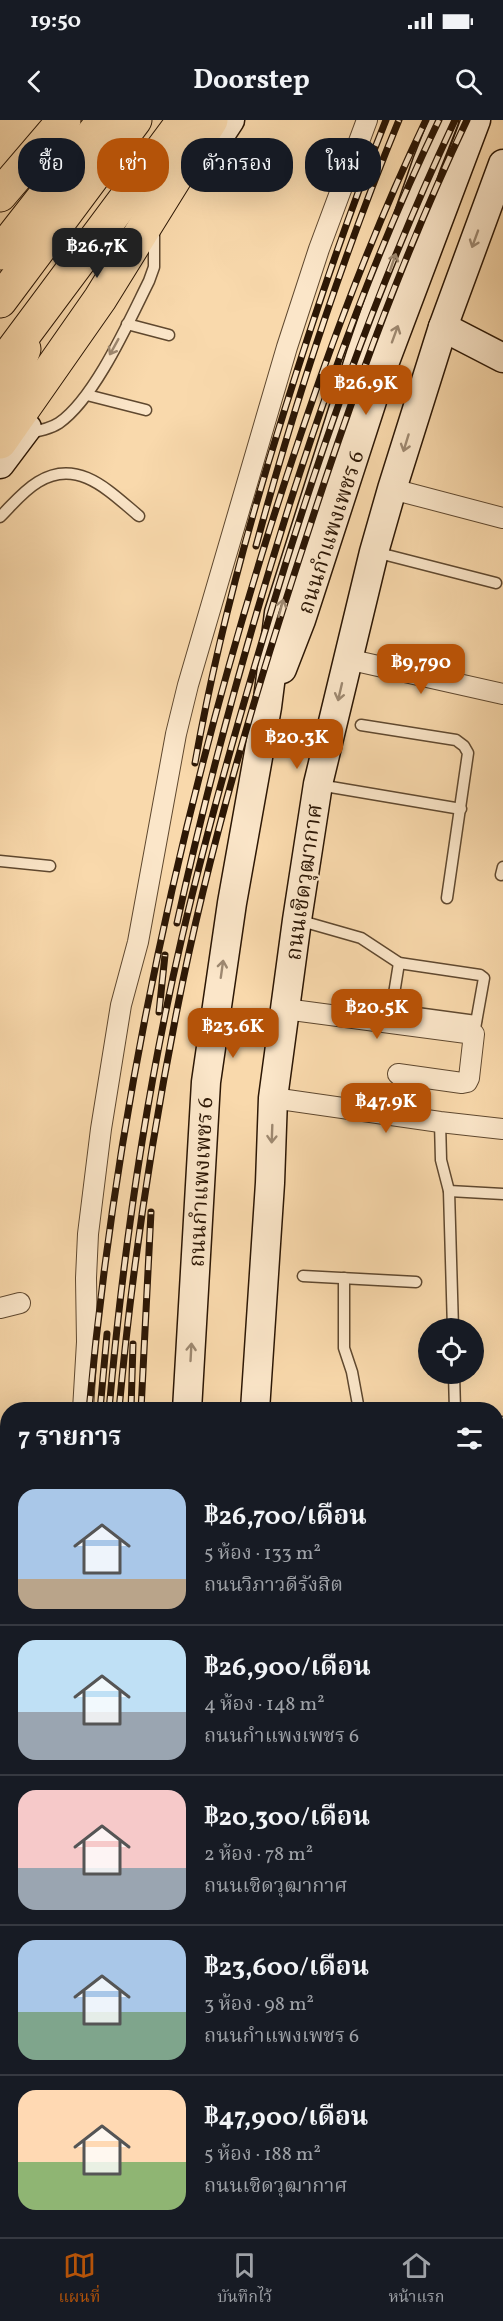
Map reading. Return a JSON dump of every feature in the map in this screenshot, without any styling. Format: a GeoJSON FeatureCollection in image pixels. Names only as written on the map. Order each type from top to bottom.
{"type":"FeatureCollection","features":[{"type":"Feature","properties":{"kind":"highway"},"geometry":{"type":"LineString","coordinates":[[0,195],[64,120]]}},
{"type":"Feature","properties":{"kind":"highway"},"geometry":{"type":"LineString","coordinates":[[0,253],[104,120]]}},
{"type":"Feature","properties":{"kind":"highway"},"geometry":{"type":"LineString","coordinates":[[0,301],[135,120]]}},
{"type":"Feature","properties":{"kind":"highway"},"geometry":{"type":"LineString","coordinates":[[0,353],[174,120]]}},
{"type":"Feature","properties":{"kind":"highway"},"geometry":{"type":"LineString","coordinates":[[0,366],[184,120]]}},
{"type":"Feature","properties":{"kind":"highway"},"geometry":{"type":"LineString","coordinates":[[12,438],[210,120]]}},
{"type":"Feature","properties":{"kind":"highway"},"geometry":{"type":"LineString","coordinates":[[0,402],[17,368],[34,321]]}},
{"type":"Feature","properties":{"kind":"main road"},"geometry":{"type":"LineString","coordinates":[[0,464],[12,438],[154,236],[230,120]]}},
{"type":"Feature","properties":{"kind":"main road","name":"ถนนกำแพงเพชร 6"},"geometry":{"type":"LineString","coordinates":[[187,1402],[206,1082],[232,903],[267,707],[279,613],[361,354],[444,120]]}},
{"type":"Feature","properties":{"kind":"main road","name":"ถนนกำแพงเพชร 6"},"geometry":{"type":"LineString","coordinates":[[267,707],[301,620],[384,364],[476,120]]}},
{"type":"Feature","properties":{"kind":"main road","name":"ถนนเชิดวุฒากาศ"},"geometry":{"type":"LineString","coordinates":[[256,1402],[270,1183],[273,1098],[318,784],[347,659],[392,489],[443,327],[500,182]]}},
{"type":"Feature","properties":{"kind":"main road"},"geometry":{"type":"LineString","coordinates":[[443,327],[503,358]]}},
{"type":"Feature","properties":{"kind":"street"},"geometry":{"type":"LineString","coordinates":[[83,1402],[87,1342],[88,1234],[101,1129],[121,1005],[138,942],[176,734],[188,685],[287,347],[319,249],[367,120]]}},
{"type":"Feature","properties":{"kind":"street"},"geometry":{"type":"LineString","coordinates":[[392,489],[503,518]]}},
{"type":"Feature","properties":{"kind":"street"},"geometry":{"type":"LineString","coordinates":[[347,659],[503,694]]}},
{"type":"Feature","properties":{"kind":"street"},"geometry":{"type":"LineString","coordinates":[[285,1009],[475,1028],[470,1078],[467,1082],[398,1074]]}},
{"type":"Feature","properties":{"kind":"street"},"geometry":{"type":"LineString","coordinates":[[273,1098],[503,1129]]}},
{"type":"Feature","properties":{"kind":"street"},"geometry":{"type":"LineString","coordinates":[[0,1308],[20,1303]]}},
{"type":"Feature","properties":{"kind":"lane"},"geometry":{"type":"LineString","coordinates":[[12,438],[47,429],[60,422],[87,395],[127,324],[154,267],[154,236]]}},
{"type":"Feature","properties":{"kind":"lane"},"geometry":{"type":"LineString","coordinates":[[127,324],[169,335]]}},
{"type":"Feature","properties":{"kind":"lane"},"geometry":{"type":"LineString","coordinates":[[87,395],[146,410]]}},
{"type":"Feature","properties":{"kind":"lane"},"geometry":{"type":"LineString","coordinates":[[2,510],[39,480],[62,473],[94,479],[139,516]]}},
{"type":"Feature","properties":{"kind":"lane"},"geometry":{"type":"LineString","coordinates":[[374,552],[496,583]]}},
{"type":"Feature","properties":{"kind":"lane"},"geometry":{"type":"LineString","coordinates":[[361,725],[456,740],[464,746],[468,753],[447,898]]}},
{"type":"Feature","properties":{"kind":"lane"},"geometry":{"type":"LineString","coordinates":[[318,784],[461,809]]}},
{"type":"Feature","properties":{"kind":"lane"},"geometry":{"type":"LineString","coordinates":[[0,861],[50,866]]}},
{"type":"Feature","properties":{"kind":"lane"},"geometry":{"type":"LineString","coordinates":[[297,920],[361,938],[399,963],[480,975],[484,978],[475,1028],[402,1011],[393,1000],[399,963]]}},
{"type":"Feature","properties":{"kind":"lane"},"geometry":{"type":"LineString","coordinates":[[440,1122],[441,1160],[449,1191],[453,1318]]}},
{"type":"Feature","properties":{"kind":"lane"},"geometry":{"type":"LineString","coordinates":[[449,1191],[503,1194]]}},
{"type":"Feature","properties":{"kind":"lane"},"geometry":{"type":"LineString","coordinates":[[303,1276],[416,1282]]}},
{"type":"Feature","properties":{"kind":"lane"},"geometry":{"type":"LineString","coordinates":[[344,1278],[344,1348],[352,1372],[358,1402]]}},
{"type":"Feature","properties":{"kind":"lane"},"geometry":{"type":"LineString","coordinates":[[454,1384],[455,1402]]}},
{"type":"Feature","properties":{"kind":"railway"},"geometry":{"type":"LineString","coordinates":[[195,763],[223,631],[270,458],[331,267],[386,120]]}},
{"type":"Feature","properties":{"kind":"railway"},"geometry":{"type":"LineString","coordinates":[[256,546],[287,438],[339,277],[399,120]]}},
{"type":"Feature","properties":{"kind":"railway"},"geometry":{"type":"LineString","coordinates":[[90,1402],[116,1186],[134,1075],[180,854],[208,745],[237,636],[304,424],[381,220],[426,120]]}},
{"type":"Feature","properties":{"kind":"railway"},"geometry":{"type":"LineString","coordinates":[[177,923],[228,713],[289,506],[357,310],[396,214],[439,120]]}},
{"type":"Feature","properties":{"kind":"railway"},"geometry":{"type":"LineString","coordinates":[[110,1402],[121,1291],[137,1172],[157,1054],[212,817],[269,618],[330,428],[376,303],[455,120]]}},
{"type":"Feature","properties":{"kind":"railway"},"geometry":{"type":"LineString","coordinates":[[120,1402],[136,1259],[159,1109],[190,949],[219,828],[271,647],[344,425],[401,271],[467,120]]}},
{"type":"Feature","properties":{"kind":"railway"},"geometry":{"type":"LineString","coordinates":[[159,1012],[165,955]]}},
{"type":"Feature","properties":{"kind":"railway"},"geometry":{"type":"LineString","coordinates":[[141,1402],[151,1212]]}},
{"type":"Feature","properties":{"kind":"railway"},"geometry":{"type":"LineString","coordinates":[[101,1402],[107,1334]]}},
{"type":"Feature","properties":{"kind":"railway"},"geometry":{"type":"LineString","coordinates":[[131,1402],[133,1344]]}}]}
